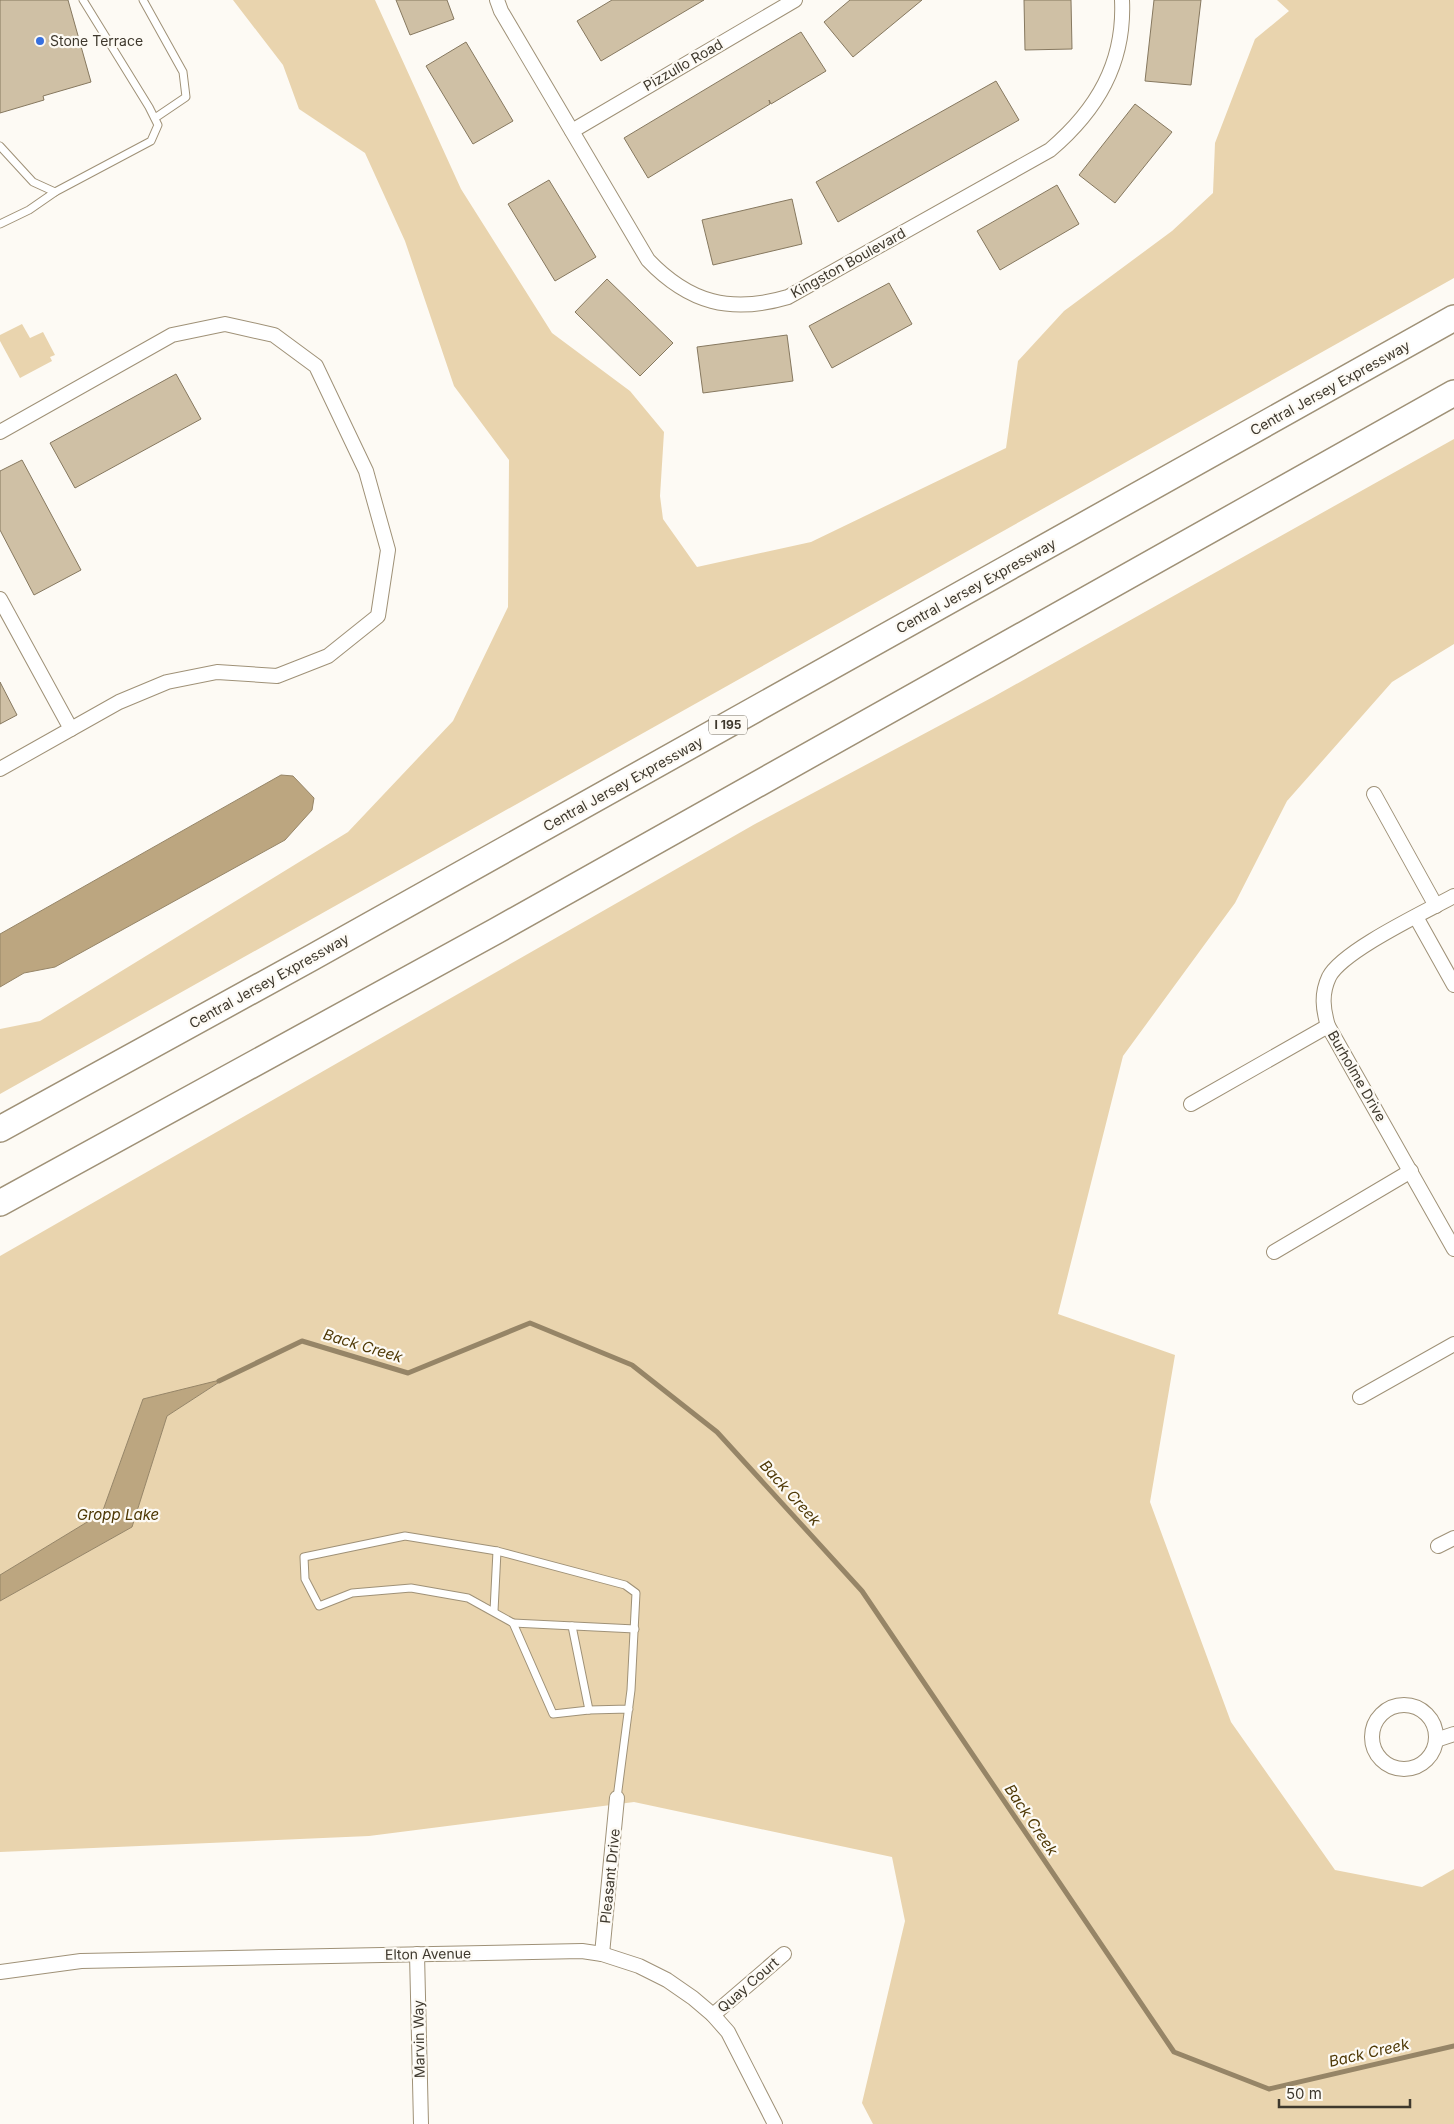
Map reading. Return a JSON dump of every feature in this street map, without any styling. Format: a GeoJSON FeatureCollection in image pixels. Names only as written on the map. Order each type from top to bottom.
{"type":"FeatureCollection","features":[{"type":"Feature","properties":{"kind":"highway","name":"Central Jersey Expressway"},"geometry":{"type":"LineString","coordinates":[[0,1129],[313,957],[1454,318]]}},
{"type":"Feature","properties":{"kind":"highway"},"geometry":{"type":"LineString","coordinates":[[0,1203],[496,931],[1454,393]]}},
{"type":"Feature","properties":{"kind":"street","name":"Kingston Boulevard"},"geometry":{"type":"LineString","coordinates":[[497,0],[501,11],[648,260],[681,289],[702,299],[725,305],[746,306],[788,297],[1050,150],[1090,110],[1104,86],[1114,61],[1120,38],[1122,0]]}},
{"type":"Feature","properties":{"kind":"street","name":"Pizzullo Road"},"geometry":{"type":"LineString","coordinates":[[572,131],[795,0]]}},
{"type":"Feature","properties":{"kind":"street"},"geometry":{"type":"LineString","coordinates":[[0,432],[172,335],[225,324],[274,335],[316,366],[366,470],[388,550],[378,616],[328,656],[277,676],[217,672],[167,682],[119,702],[0,770]]}},
{"type":"Feature","properties":{"kind":"street"},"geometry":{"type":"LineString","coordinates":[[0,600],[70,729]]}},
{"type":"Feature","properties":{"kind":"street"},"geometry":{"type":"LineString","coordinates":[[1374,794],[1436,906]]}},
{"type":"Feature","properties":{"kind":"street","name":"Burholme Drive"},"geometry":{"type":"LineString","coordinates":[[1454,896],[1351,953],[1330,976],[1323,994],[1328,1026],[1454,1249]]}},
{"type":"Feature","properties":{"kind":"street"},"geometry":{"type":"LineString","coordinates":[[1416,917],[1454,985]]}},
{"type":"Feature","properties":{"kind":"street"},"geometry":{"type":"LineString","coordinates":[[1191,1104],[1328,1026]]}},
{"type":"Feature","properties":{"kind":"street"},"geometry":{"type":"LineString","coordinates":[[1274,1252],[1411,1171]]}},
{"type":"Feature","properties":{"kind":"street"},"geometry":{"type":"LineString","coordinates":[[1360,1397],[1454,1344]]}},
{"type":"Feature","properties":{"kind":"street"},"geometry":{"type":"LineString","coordinates":[[1438,1546],[1454,1538]]}},
{"type":"Feature","properties":{"kind":"street"},"geometry":{"type":"LineString","coordinates":[[1407,1706],[1422,1711],[1429,1718],[1435,1729],[1436,1740],[1433,1751],[1427,1760],[1418,1766],[1401,1770],[1389,1766],[1377,1755],[1373,1748],[1372,1733],[1376,1720],[1384,1712],[1392,1707],[1407,1706]]}},
{"type":"Feature","properties":{"kind":"street"},"geometry":{"type":"LineString","coordinates":[[1436,1740],[1454,1734]]}},
{"type":"Feature","properties":{"kind":"street","name":"Pleasant Drive"},"geometry":{"type":"LineString","coordinates":[[602,1954],[617,1798]]}},
{"type":"Feature","properties":{"kind":"street","name":"Elton Avenue"},"geometry":{"type":"LineString","coordinates":[[0,1972],[81,1961],[582,1951],[602,1954],[639,1966],[667,1980],[713,2015],[728,2032],[775,2124]]}},
{"type":"Feature","properties":{"kind":"street","name":"Marvin Way"},"geometry":{"type":"LineString","coordinates":[[417,1954],[421,2124]]}},
{"type":"Feature","properties":{"kind":"street","name":"Quay Court"},"geometry":{"type":"LineString","coordinates":[[713,2015],[784,1954]]}},
{"type":"Feature","properties":{"kind":"lane"},"geometry":{"type":"LineString","coordinates":[[0,224],[29,210],[55,192],[151,141],[158,125],[83,0]]}},
{"type":"Feature","properties":{"kind":"lane"},"geometry":{"type":"LineString","coordinates":[[143,0],[184,72],[186,97],[155,118]]}},
{"type":"Feature","properties":{"kind":"lane"},"geometry":{"type":"LineString","coordinates":[[0,146],[33,182],[55,192]]}},
{"type":"Feature","properties":{"kind":"lane"},"geometry":{"type":"LineString","coordinates":[[617,1798],[629,1709],[635,1629],[636,1593],[625,1585],[497,1551],[405,1536],[304,1557],[305,1579],[319,1606],[352,1593],[411,1588],[468,1598],[513,1623],[635,1629]]}},
{"type":"Feature","properties":{"kind":"lane"},"geometry":{"type":"LineString","coordinates":[[494,1611],[497,1551]]}},
{"type":"Feature","properties":{"kind":"lane"},"geometry":{"type":"LineString","coordinates":[[513,1623],[553,1714],[589,1710],[629,1709]]}},
{"type":"Feature","properties":{"kind":"lane"},"geometry":{"type":"LineString","coordinates":[[572,1626],[589,1710]]}},
{"type":"Feature","properties":{"kind":"shaded area"},"geometry":{"type":"Polygon","coordinates":[[[233,0],[375,0],[461,189],[552,333],[630,391],[664,432],[660,496],[663,519],[697,567],[811,542],[1006,448],[1018,361],[1064,311],[1172,231],[1213,193],[1215,143],[1255,39],[1289,11],[1277,0],[1454,0],[1454,278],[0,1094],[0,1029],[40,1021],[348,832],[453,721],[508,607],[509,460],[454,386],[405,241],[365,153],[299,109],[283,65],[233,0]]]}},
{"type":"Feature","properties":{"kind":"shaded area"},"geometry":{"type":"Polygon","coordinates":[[[22,324],[30,338],[43,332],[55,355],[50,357],[52,361],[20,378],[0,341],[0,335],[22,324]]]}},
{"type":"Feature","properties":{"kind":"shaded area"},"geometry":{"type":"Polygon","coordinates":[[[1454,439],[1454,644],[1392,682],[1287,801],[1235,903],[1123,1056],[1058,1314],[1175,1355],[1150,1502],[1231,1722],[1335,1870],[1422,1887],[1454,1869],[1454,2124],[873,2124],[862,2103],[905,1921],[892,1857],[634,1802],[369,1836],[0,1852],[0,1601],[132,1527],[167,1416],[223,1380],[143,1399],[102,1513],[0,1575],[0,1256],[755,824],[993,697],[1454,439]]]}},
{"type":"Feature","properties":{"kind":"water"},"geometry":{"type":"Polygon","coordinates":[[[281,775],[293,776],[314,798],[312,810],[285,840],[55,967],[24,973],[0,987],[0,934],[281,775]]]}},
{"type":"Feature","properties":{"kind":"water","name":"Gropp Lake"},"geometry":{"type":"Polygon","coordinates":[[[224,1379],[167,1416],[132,1527],[0,1601],[0,1575],[102,1513],[143,1399],[224,1379]]]}},
{"type":"Feature","properties":{"kind":"building","name":"Stone Terrace"},"geometry":{"type":"Polygon","coordinates":[[[0,0],[68,0],[91,82],[43,96],[44,100],[0,113],[0,0]]]}},
{"type":"Feature","properties":{"kind":"building"},"geometry":{"type":"Polygon","coordinates":[[[396,0],[447,0],[454,19],[410,35],[396,0]]]}},
{"type":"Feature","properties":{"kind":"building"},"geometry":{"type":"Polygon","coordinates":[[[612,0],[704,0],[601,61],[577,21],[612,0]]]}},
{"type":"Feature","properties":{"kind":"building"},"geometry":{"type":"Polygon","coordinates":[[[850,0],[922,0],[853,57],[824,22],[850,0]]]}},
{"type":"Feature","properties":{"kind":"building"},"geometry":{"type":"Polygon","coordinates":[[[1024,0],[1071,0],[1072,49],[1025,50],[1024,0]]]}},
{"type":"Feature","properties":{"kind":"building"},"geometry":{"type":"Polygon","coordinates":[[[1154,0],[1201,0],[1191,85],[1145,81],[1154,0]]]}},
{"type":"Feature","properties":{"kind":"building"},"geometry":{"type":"Polygon","coordinates":[[[801,32],[826,71],[771,104],[769,100],[770,104],[648,178],[624,138],[801,32]]]}},
{"type":"Feature","properties":{"kind":"building"},"geometry":{"type":"Polygon","coordinates":[[[466,42],[513,121],[473,144],[426,66],[466,42]]]}},
{"type":"Feature","properties":{"kind":"building"},"geometry":{"type":"Polygon","coordinates":[[[996,81],[1019,120],[838,222],[816,182],[996,81]]]}},
{"type":"Feature","properties":{"kind":"building"},"geometry":{"type":"Polygon","coordinates":[[[1135,104],[1172,132],[1115,203],[1079,175],[1135,104]]]}},
{"type":"Feature","properties":{"kind":"building"},"geometry":{"type":"Polygon","coordinates":[[[549,180],[596,257],[555,281],[508,204],[549,180]]]}},
{"type":"Feature","properties":{"kind":"building"},"geometry":{"type":"Polygon","coordinates":[[[1057,185],[1079,224],[1000,270],[977,231],[1057,185]]]}},
{"type":"Feature","properties":{"kind":"building"},"geometry":{"type":"Polygon","coordinates":[[[792,199],[802,244],[713,265],[702,220],[792,199]]]}},
{"type":"Feature","properties":{"kind":"building"},"geometry":{"type":"Polygon","coordinates":[[[607,279],[673,343],[640,376],[575,312],[607,279]]]}},
{"type":"Feature","properties":{"kind":"building"},"geometry":{"type":"Polygon","coordinates":[[[889,283],[912,324],[832,368],[809,326],[889,283]]]}},
{"type":"Feature","properties":{"kind":"building"},"geometry":{"type":"Polygon","coordinates":[[[787,335],[793,381],[703,393],[697,347],[787,335]]]}},
{"type":"Feature","properties":{"kind":"building"},"geometry":{"type":"Polygon","coordinates":[[[176,374],[201,419],[75,488],[50,443],[176,374]]]}},
{"type":"Feature","properties":{"kind":"building"},"geometry":{"type":"Polygon","coordinates":[[[22,460],[81,570],[34,595],[0,530],[0,471],[22,460]]]}},
{"type":"Feature","properties":{"kind":"building"},"geometry":{"type":"Polygon","coordinates":[[[0,682],[17,715],[0,724],[0,682]]]}},
{"type":"Feature","properties":{"kind":"waterway","name":"Back Creek"},"geometry":{"type":"LineString","coordinates":[[219,1381],[302,1341],[408,1373],[530,1323],[632,1365],[717,1432],[862,1591],[1174,2052],[1269,2089],[1454,2046]]}},
{"type":"Feature","properties":{"kind":"place","name":"Stone Terrace"},"geometry":{"type":"Point","coordinates":[40,41]}}]}
